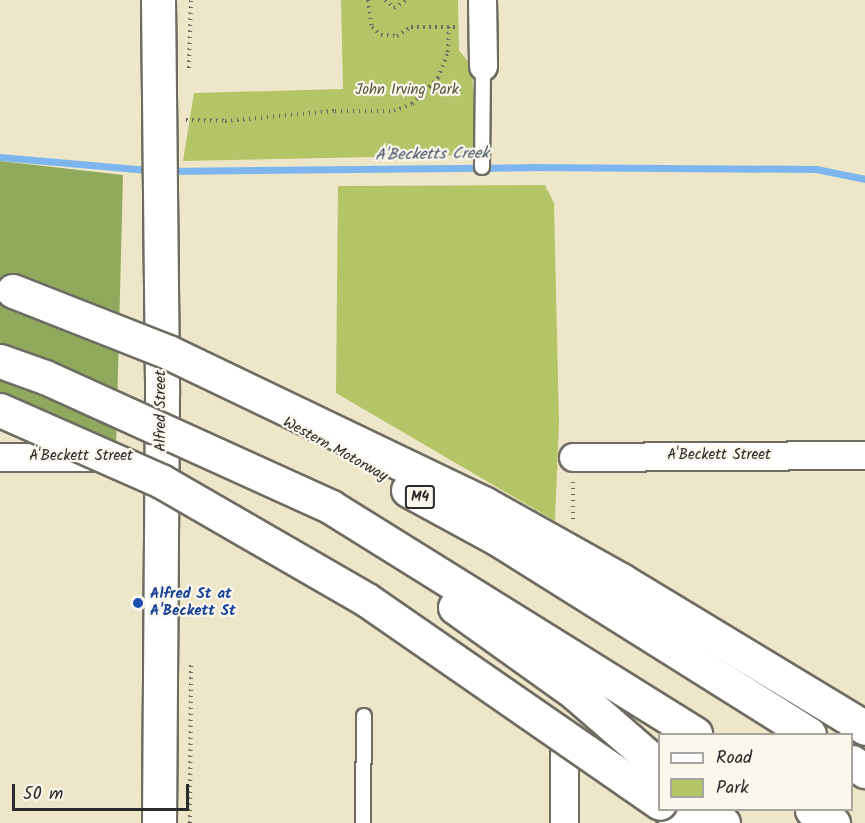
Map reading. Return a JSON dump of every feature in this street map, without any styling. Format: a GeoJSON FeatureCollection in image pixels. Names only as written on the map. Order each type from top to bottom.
{"type":"FeatureCollection","features":[{"type":"Feature","properties":{"kind":"main road","name":"Alfred Street"},"geometry":{"type":"LineString","coordinates":[[158,0],[162,457],[159,823]]}},
{"type":"Feature","properties":{"kind":"main road"},"geometry":{"type":"LineString","coordinates":[[7,289],[168,352],[485,504],[621,580],[865,728]]}},
{"type":"Feature","properties":{"kind":"main road","name":"Western Motorway"},"geometry":{"type":"LineString","coordinates":[[7,289],[220,388],[498,539],[806,733]]}},
{"type":"Feature","properties":{"kind":"main road"},"geometry":{"type":"LineString","coordinates":[[0,360],[205,448],[331,507],[692,733]]}},
{"type":"Feature","properties":{"kind":"main road"},"geometry":{"type":"LineString","coordinates":[[0,410],[161,481],[367,600],[658,801]]}},
{"type":"Feature","properties":{"kind":"main road"},"geometry":{"type":"LineString","coordinates":[[205,448],[362,543],[453,606],[575,693],[658,765]]}},
{"type":"Feature","properties":{"kind":"main road"},"geometry":{"type":"LineString","coordinates":[[671,811],[689,823]]}},
{"type":"Feature","properties":{"kind":"main road"},"geometry":{"type":"LineString","coordinates":[[709,811],[723,823]]}},
{"type":"Feature","properties":{"kind":"main road"},"geometry":{"type":"LineString","coordinates":[[814,811],[833,823]]}},
{"type":"Feature","properties":{"kind":"street"},"geometry":{"type":"LineString","coordinates":[[482,0],[483,66]]}},
{"type":"Feature","properties":{"kind":"street","name":"A'Beckett Street"},"geometry":{"type":"LineString","coordinates":[[573,457],[865,455]]}},
{"type":"Feature","properties":{"kind":"street","name":"A'Beckett Street"},"geometry":{"type":"LineString","coordinates":[[0,457],[162,457]]}},
{"type":"Feature","properties":{"kind":"street"},"geometry":{"type":"LineString","coordinates":[[564,754],[564,823]]}},
{"type":"Feature","properties":{"kind":"lane"},"geometry":{"type":"LineString","coordinates":[[482,167],[483,66]]}},
{"type":"Feature","properties":{"kind":"lane"},"geometry":{"type":"LineString","coordinates":[[363,823],[364,716]]}},
{"type":"Feature","properties":{"kind":"path"},"geometry":{"type":"LineString","coordinates":[[368,0],[372,27],[381,35],[397,36],[411,27],[482,27]]}},
{"type":"Feature","properties":{"kind":"path"},"geometry":{"type":"LineString","coordinates":[[385,0],[394,8],[407,0]]}},
{"type":"Feature","properties":{"kind":"path"},"geometry":{"type":"LineString","coordinates":[[185,120],[225,121],[335,111],[394,111],[412,104],[438,78],[448,52],[449,27]]}},
{"type":"Feature","properties":{"kind":"green space","name":"John Irving Park"},"geometry":{"type":"Polygon","coordinates":[[[341,0],[458,0],[459,50],[472,67],[475,136],[471,155],[183,161],[194,93],[343,89],[341,0]]]}},
{"type":"Feature","properties":{"kind":"green space"},"geometry":{"type":"Polygon","coordinates":[[[0,161],[123,175],[116,450],[0,421],[0,161]]]}},
{"type":"Feature","properties":{"kind":"green space"},"geometry":{"type":"Polygon","coordinates":[[[545,185],[554,203],[559,423],[555,521],[336,393],[338,186],[545,185]]]}},
{"type":"Feature","properties":{"kind":"waterway","name":"A'Becketts Creek"},"geometry":{"type":"LineString","coordinates":[[0,157],[150,170]]}},
{"type":"Feature","properties":{"kind":"waterway","name":"A'Becketts Creek"},"geometry":{"type":"LineString","coordinates":[[167,171],[529,167],[816,169],[865,179]]}},
{"type":"Feature","properties":{"kind":"place","name":"Alfred St at A'Beckett St"},"geometry":{"type":"Point","coordinates":[138,603]}}]}
